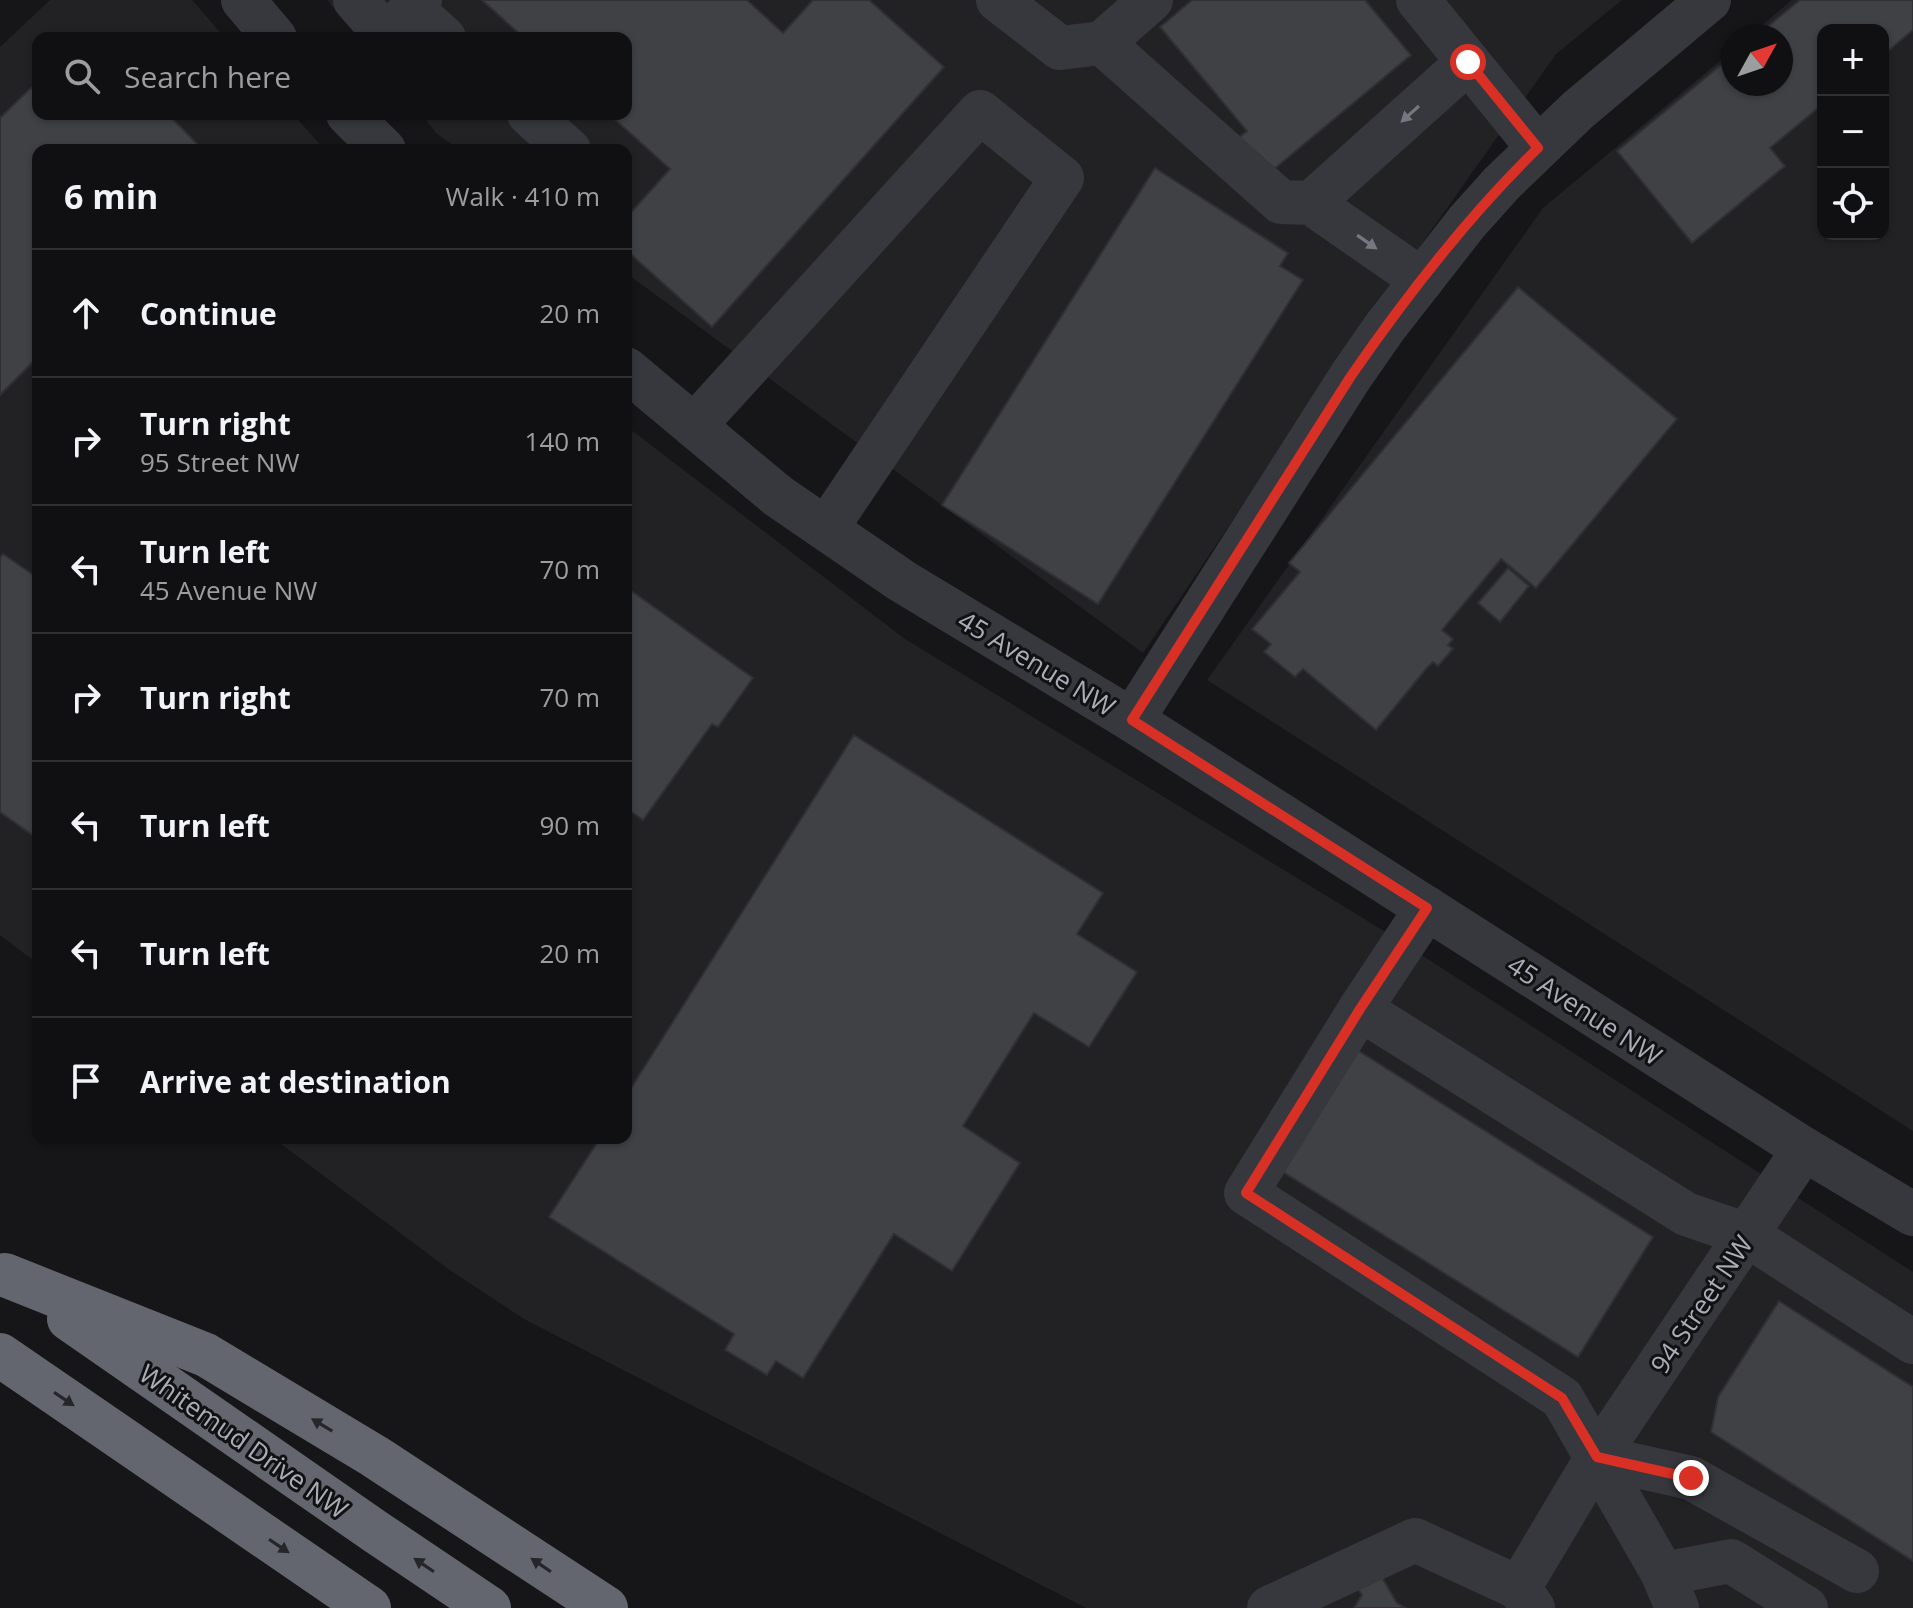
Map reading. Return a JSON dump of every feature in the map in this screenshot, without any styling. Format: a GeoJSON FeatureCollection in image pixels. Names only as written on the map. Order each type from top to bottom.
{"type":"FeatureCollection","features":[{"type":"Feature","properties":{"kind":"highway","name":"Whitemud Drive NW"},"geometry":{"type":"LineString","coordinates":[[2,1273],[489,1608]]}},
{"type":"Feature","properties":{"kind":"highway"},"geometry":{"type":"LineString","coordinates":[[2,1273],[206,1355],[374,1456],[606,1608]]}},
{"type":"Feature","properties":{"kind":"highway"},"geometry":{"type":"LineString","coordinates":[[0,1355],[369,1608]]}},
{"type":"Feature","properties":{"kind":"street"},"geometry":{"type":"LineString","coordinates":[[243,0],[270,32]]}},
{"type":"Feature","properties":{"kind":"street"},"geometry":{"type":"LineString","coordinates":[[355,0],[429,32]]}},
{"type":"Feature","properties":{"kind":"street"},"geometry":{"type":"LineString","coordinates":[[1010,3],[1060,48],[1102,43],[1151,0]]}},
{"type":"Feature","properties":{"kind":"street"},"geometry":{"type":"LineString","coordinates":[[1418,0],[1538,148]]}},
{"type":"Feature","properties":{"kind":"street"},"geometry":{"type":"LineString","coordinates":[[1132,720],[1351,376],[1467,222],[1578,110],[1709,0]]}},
{"type":"Feature","properties":{"kind":"street"},"geometry":{"type":"LineString","coordinates":[[1102,43],[1281,202],[1311,203],[1422,280]]}},
{"type":"Feature","properties":{"kind":"street"},"geometry":{"type":"LineString","coordinates":[[1311,203],[1468,62]]}},
{"type":"Feature","properties":{"kind":"street"},"geometry":{"type":"LineString","coordinates":[[694,426],[980,112],[1062,178],[826,529]]}},
{"type":"Feature","properties":{"kind":"street"},"geometry":{"type":"LineString","coordinates":[[354,120],[378,144]]}},
{"type":"Feature","properties":{"kind":"street"},"geometry":{"type":"LineString","coordinates":[[536,120],[562,144]]}},
{"type":"Feature","properties":{"kind":"street","name":"45 Avenue NW"},"geometry":{"type":"LineString","coordinates":[[632,374],[778,496],[912,588],[1132,720],[1804,1149],[1911,1209]]}},
{"type":"Feature","properties":{"kind":"street"},"geometry":{"type":"LineString","coordinates":[[1427,908],[1360,1009],[1246,1193],[1562,1398],[1670,1591],[1731,1561],[1806,1608]]}},
{"type":"Feature","properties":{"kind":"street"},"geometry":{"type":"LineString","coordinates":[[1360,1009],[1686,1214],[1747,1235],[1913,1342]]}},
{"type":"Feature","properties":{"kind":"street","name":"94 Street NW"},"geometry":{"type":"LineString","coordinates":[[1526,1598],[1597,1457],[1804,1149]]}},
{"type":"Feature","properties":{"kind":"street"},"geometry":{"type":"LineString","coordinates":[[1597,1457],[1691,1478],[1857,1571]]}},
{"type":"Feature","properties":{"kind":"street"},"geometry":{"type":"LineString","coordinates":[[1269,1608],[1415,1540],[1526,1598]]}},
{"type":"Feature","properties":{"kind":"shaded area"},"geometry":{"type":"Polygon","coordinates":[[[50,0],[192,0],[220,32],[32,32],[32,120],[298,120],[320,144],[32,144],[32,959],[0,935],[0,47],[50,0]]]}},
{"type":"Feature","properties":{"kind":"shaded area"},"geometry":{"type":"Polygon","coordinates":[[[327,0],[1622,0],[1556,54],[1377,307],[1143,653],[632,277],[632,144],[451,144],[437,134],[426,120],[632,120],[632,32],[353,32],[327,0]]]}},
{"type":"Feature","properties":{"kind":"shaded area"},"geometry":{"type":"Polygon","coordinates":[[[1792,0],[1913,0],[1913,1131],[1207,680],[1543,208],[1721,60],[1721,96],[1793,96],[1793,24],[1763,24],[1792,0]]]}},
{"type":"Feature","properties":{"kind":"shaded area"},"geometry":{"type":"Polygon","coordinates":[[[632,431],[905,639],[1389,934],[1913,1272],[1913,1608],[1086,1608],[524,1319],[451,1271],[281,1144],[632,1144],[632,431]]]}},
{"type":"Feature","properties":{"kind":"building"},"geometry":{"type":"Polygon","coordinates":[[[482,0],[747,0],[783,33],[813,0],[869,0],[944,67],[712,327],[632,255],[632,211],[670,169],[616,120],[632,120],[632,32],[517,32],[482,0]]]}},
{"type":"Feature","properties":{"kind":"building"},"geometry":{"type":"Polygon","coordinates":[[[1192,0],[1365,0],[1411,55],[1267,175],[1237,139],[1247,131],[1160,27],[1192,0]]]}},
{"type":"Feature","properties":{"kind":"building"},"geometry":{"type":"Polygon","coordinates":[[[1800,0],[1913,0],[1913,30],[1889,50],[1889,24],[1817,24],[1817,109],[1770,148],[1785,166],[1692,243],[1617,151],[1721,65],[1721,96],[1793,96],[1793,24],[1771,24],[1800,0]]]}},
{"type":"Feature","properties":{"kind":"building"},"geometry":{"type":"Polygon","coordinates":[[[32,87],[32,120],[174,120],[197,144],[32,144],[32,363],[0,395],[0,118],[32,87]]]}},
{"type":"Feature","properties":{"kind":"building"},"geometry":{"type":"Polygon","coordinates":[[[1155,168],[1288,253],[1280,266],[1303,280],[1098,604],[942,505],[1155,168]]]}},
{"type":"Feature","properties":{"kind":"building"},"geometry":{"type":"Polygon","coordinates":[[[1518,287],[1677,419],[1536,588],[1501,559],[1442,630],[1453,639],[1448,645],[1453,649],[1438,666],[1433,662],[1426,669],[1376,730],[1303,669],[1295,677],[1264,652],[1271,644],[1252,629],[1300,572],[1289,563],[1518,287]]]}},
{"type":"Feature","properties":{"kind":"building"},"geometry":{"type":"Polygon","coordinates":[[[3,554],[32,574],[32,835],[0,812],[0,558],[3,554]]]}},
{"type":"Feature","properties":{"kind":"building"},"geometry":{"type":"Polygon","coordinates":[[[1508,568],[1529,586],[1500,622],[1478,603],[1508,568]]]}},
{"type":"Feature","properties":{"kind":"building"},"geometry":{"type":"Polygon","coordinates":[[[632,591],[753,678],[718,727],[712,724],[643,820],[632,812],[632,591]]]}},
{"type":"Feature","properties":{"kind":"building"},"geometry":{"type":"Polygon","coordinates":[[[854,735],[1103,893],[1077,934],[1137,972],[1089,1047],[1034,1013],[963,1126],[1020,1163],[952,1271],[894,1234],[803,1378],[776,1361],[767,1375],[725,1350],[734,1334],[549,1217],[596,1144],[632,1144],[632,1086],[854,735]]]}},
{"type":"Feature","properties":{"kind":"building"},"geometry":{"type":"Polygon","coordinates":[[[1351,1046],[1653,1237],[1578,1357],[1275,1167],[1351,1046]]]}},
{"type":"Feature","properties":{"kind":"building"},"geometry":{"type":"Polygon","coordinates":[[[1779,1301],[1913,1387],[1913,1561],[1711,1432],[1718,1397],[1779,1301]]]}},
{"type":"Feature","properties":{"kind":"building"},"geometry":{"type":"Polygon","coordinates":[[[1380,1574],[1397,1603],[1406,1608],[1354,1608],[1362,1595],[1357,1587],[1380,1574]]]}},
{"type":"Feature","properties":{"kind":"route"},"geometry":{"type":"LineString","coordinates":[[1468,62],[1538,148],[1467,222],[1385,327],[1132,720],[1427,908],[1360,1009],[1246,1193],[1562,1398],[1597,1457],[1691,1478]]}}]}
